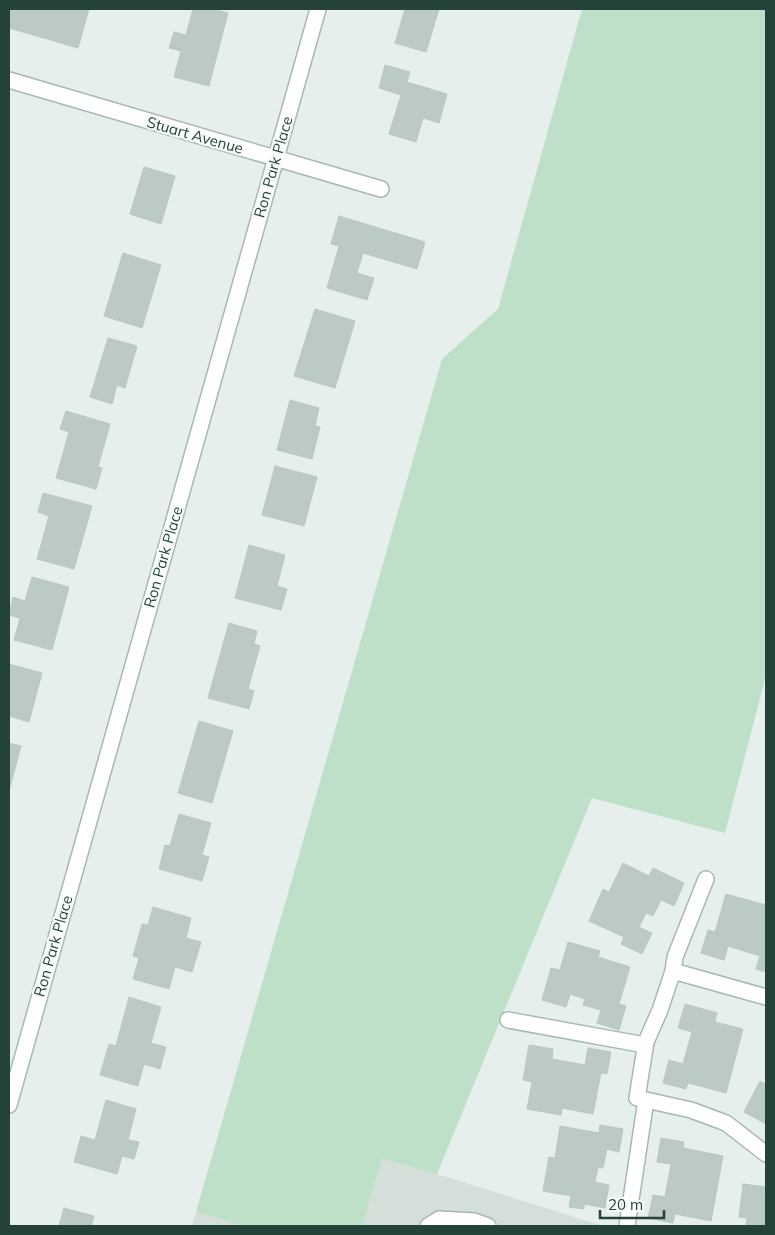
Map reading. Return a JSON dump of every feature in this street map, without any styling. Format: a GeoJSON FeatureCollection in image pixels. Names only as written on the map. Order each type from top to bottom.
{"type":"FeatureCollection","features":[{"type":"Feature","properties":{"kind":"street","name":"Ron Park Place"},"geometry":{"type":"LineString","coordinates":[[9,1105],[318,9]]}},
{"type":"Feature","properties":{"kind":"street","name":"Stuart Avenue"},"geometry":{"type":"LineString","coordinates":[[9,80],[381,189]]}},
{"type":"Feature","properties":{"kind":"street"},"geometry":{"type":"LineString","coordinates":[[706,879],[675,957],[673,971],[660,1010],[645,1045],[637,1098],[691,1110],[726,1123],[766,1154]]}},
{"type":"Feature","properties":{"kind":"street"},"geometry":{"type":"LineString","coordinates":[[673,971],[766,997]]}},
{"type":"Feature","properties":{"kind":"street"},"geometry":{"type":"LineString","coordinates":[[508,1020],[645,1045]]}},
{"type":"Feature","properties":{"kind":"street"},"geometry":{"type":"LineString","coordinates":[[627,1226],[646,1100]]}},
{"type":"Feature","properties":{"kind":"street"},"geometry":{"type":"LineString","coordinates":[[428,1226],[439,1219],[474,1221],[488,1226]]}},
{"type":"Feature","properties":{"kind":"shaded area"},"geometry":{"type":"Polygon","coordinates":[[[382,1159],[437,1174],[603,1226],[362,1226],[382,1159]]]}},
{"type":"Feature","properties":{"kind":"shaded area"},"geometry":{"type":"Polygon","coordinates":[[[196,1212],[244,1226],[192,1226],[196,1212]]]}},
{"type":"Feature","properties":{"kind":"green space"},"geometry":{"type":"Polygon","coordinates":[[[582,9],[766,9],[766,675],[725,833],[592,798],[437,1174],[382,1159],[362,1226],[244,1226],[196,1212],[442,359],[498,309],[582,9]]]}},
{"type":"Feature","properties":{"kind":"building"},"geometry":{"type":"Polygon","coordinates":[[[9,9],[89,9],[78,48],[9,28],[9,9]]]}},
{"type":"Feature","properties":{"kind":"building"},"geometry":{"type":"Polygon","coordinates":[[[193,9],[213,9],[228,13],[209,86],[174,77],[181,51],[169,48],[174,32],[186,35],[193,9]]]}},
{"type":"Feature","properties":{"kind":"building"},"geometry":{"type":"Polygon","coordinates":[[[405,9],[439,9],[426,52],[395,43],[405,9]]]}},
{"type":"Feature","properties":{"kind":"building"},"geometry":{"type":"Polygon","coordinates":[[[385,65],[410,72],[407,82],[447,94],[439,123],[423,118],[416,142],[389,134],[401,95],[379,88],[385,65]]]}},
{"type":"Feature","properties":{"kind":"building"},"geometry":{"type":"Polygon","coordinates":[[[144,167],[175,176],[161,224],[130,214],[144,167]]]}},
{"type":"Feature","properties":{"kind":"building"},"geometry":{"type":"Polygon","coordinates":[[[339,216],[425,242],[417,269],[363,253],[357,273],[374,278],[367,300],[327,288],[339,246],[331,244],[339,216]]]}},
{"type":"Feature","properties":{"kind":"building"},"geometry":{"type":"Polygon","coordinates":[[[123,253],[161,265],[142,328],[104,316],[123,253]]]}},
{"type":"Feature","properties":{"kind":"building"},"geometry":{"type":"Polygon","coordinates":[[[315,309],[355,321],[335,388],[294,376],[315,309]]]}},
{"type":"Feature","properties":{"kind":"building"},"geometry":{"type":"Polygon","coordinates":[[[108,338],[137,346],[125,388],[117,385],[112,404],[90,397],[108,338]]]}},
{"type":"Feature","properties":{"kind":"building"},"geometry":{"type":"Polygon","coordinates":[[[290,400],[319,408],[315,426],[320,427],[312,459],[277,450],[290,400]]]}},
{"type":"Feature","properties":{"kind":"building"},"geometry":{"type":"Polygon","coordinates":[[[66,411],[110,424],[98,467],[102,468],[96,489],[56,478],[69,432],[60,429],[66,411]]]}},
{"type":"Feature","properties":{"kind":"building"},"geometry":{"type":"Polygon","coordinates":[[[275,466],[317,477],[304,526],[262,515],[275,466]]]}},
{"type":"Feature","properties":{"kind":"building"},"geometry":{"type":"Polygon","coordinates":[[[43,493],[92,506],[74,569],[37,559],[49,516],[38,512],[43,493]]]}},
{"type":"Feature","properties":{"kind":"building"},"geometry":{"type":"Polygon","coordinates":[[[249,545],[285,555],[277,586],[287,589],[281,610],[235,598],[249,545]]]}},
{"type":"Feature","properties":{"kind":"building"},"geometry":{"type":"Polygon","coordinates":[[[32,577],[69,587],[52,650],[14,640],[20,618],[9,615],[13,597],[25,601],[32,577]]]}},
{"type":"Feature","properties":{"kind":"building"},"geometry":{"type":"Polygon","coordinates":[[[229,623],[257,631],[254,644],[260,646],[248,689],[254,691],[249,709],[208,698],[229,623]]]}},
{"type":"Feature","properties":{"kind":"building"},"geometry":{"type":"Polygon","coordinates":[[[9,664],[42,673],[29,722],[9,716],[9,664]]]}},
{"type":"Feature","properties":{"kind":"building"},"geometry":{"type":"Polygon","coordinates":[[[199,721],[233,731],[212,803],[178,793],[199,721]]]}},
{"type":"Feature","properties":{"kind":"building"},"geometry":{"type":"Polygon","coordinates":[[[9,743],[21,746],[9,791],[9,743]]]}},
{"type":"Feature","properties":{"kind":"building"},"geometry":{"type":"Polygon","coordinates":[[[179,814],[211,823],[202,855],[209,857],[202,881],[159,869],[165,845],[170,846],[179,814]]]}},
{"type":"Feature","properties":{"kind":"building"},"geometry":{"type":"Polygon","coordinates":[[[623,863],[649,876],[653,868],[684,883],[674,906],[661,900],[653,916],[646,913],[639,927],[652,933],[642,954],[621,944],[624,937],[589,921],[603,889],[609,892],[623,863]]]}},
{"type":"Feature","properties":{"kind":"building"},"geometry":{"type":"Polygon","coordinates":[[[726,894],[766,905],[766,972],[756,969],[760,956],[728,946],[724,960],[701,953],[708,930],[715,932],[726,894]]]}},
{"type":"Feature","properties":{"kind":"building"},"geometry":{"type":"Polygon","coordinates":[[[153,907],[191,918],[186,938],[201,942],[192,972],[175,967],[169,989],[133,979],[139,958],[133,956],[142,924],[148,925],[153,907]]]}},
{"type":"Feature","properties":{"kind":"building"},"geometry":{"type":"Polygon","coordinates":[[[568,942],[600,951],[598,957],[630,967],[619,1004],[626,1006],[619,1030],[597,1023],[601,1010],[583,1005],[585,999],[570,994],[566,1007],[542,1000],[551,968],[560,970],[568,942]]]}},
{"type":"Feature","properties":{"kind":"building"},"geometry":{"type":"Polygon","coordinates":[[[129,997],[161,1007],[151,1043],[166,1047],[160,1069],[144,1064],[138,1086],[100,1075],[109,1044],[116,1046],[129,997]]]}},
{"type":"Feature","properties":{"kind":"building"},"geometry":{"type":"Polygon","coordinates":[[[685,1004],[717,1013],[715,1022],[743,1029],[726,1093],[688,1083],[686,1089],[663,1083],[669,1060],[683,1064],[692,1032],[678,1028],[685,1004]]]}},
{"type":"Feature","properties":{"kind":"building"},"geometry":{"type":"Polygon","coordinates":[[[529,1045],[553,1049],[552,1059],[585,1065],[588,1048],[611,1052],[607,1074],[601,1073],[593,1114],[562,1108],[561,1115],[527,1109],[532,1082],[523,1080],[529,1045]]]}},
{"type":"Feature","properties":{"kind":"building"},"geometry":{"type":"Polygon","coordinates":[[[760,1081],[766,1084],[766,1124],[744,1112],[760,1081]]]}},
{"type":"Feature","properties":{"kind":"building"},"geometry":{"type":"Polygon","coordinates":[[[106,1100],[136,1109],[128,1140],[139,1142],[134,1159],[122,1156],[117,1174],[74,1162],[81,1136],[95,1140],[106,1100]]]}},
{"type":"Feature","properties":{"kind":"building"},"geometry":{"type":"Polygon","coordinates":[[[600,1125],[623,1129],[619,1152],[607,1149],[603,1168],[598,1167],[595,1182],[609,1185],[605,1208],[584,1204],[584,1209],[569,1207],[571,1196],[543,1191],[549,1157],[555,1158],[560,1126],[599,1133],[600,1125]]]}},
{"type":"Feature","properties":{"kind":"building"},"geometry":{"type":"Polygon","coordinates":[[[661,1138],[684,1142],[683,1148],[723,1156],[711,1221],[675,1214],[673,1223],[648,1218],[653,1195],[665,1197],[671,1164],[657,1162],[661,1138]]]}},
{"type":"Feature","properties":{"kind":"building"},"geometry":{"type":"Polygon","coordinates":[[[743,1184],[766,1187],[766,1226],[746,1226],[747,1218],[739,1217],[743,1184]]]}},
{"type":"Feature","properties":{"kind":"building"},"geometry":{"type":"Polygon","coordinates":[[[64,1208],[94,1216],[91,1226],[59,1226],[64,1208]]]}}]}
